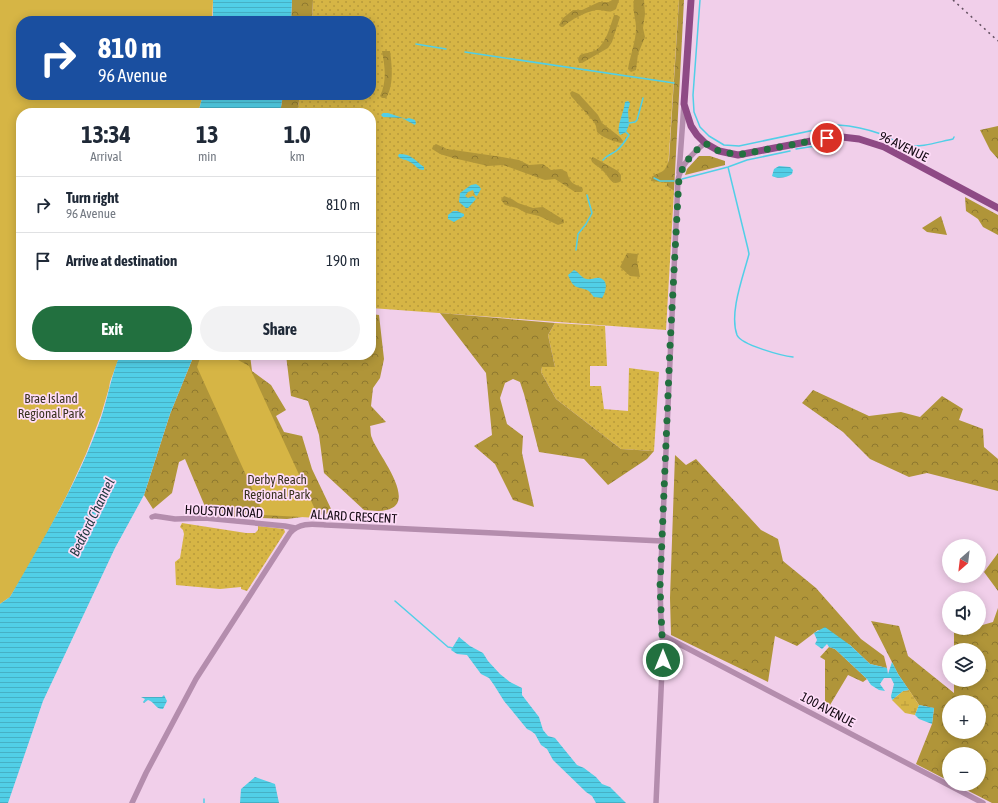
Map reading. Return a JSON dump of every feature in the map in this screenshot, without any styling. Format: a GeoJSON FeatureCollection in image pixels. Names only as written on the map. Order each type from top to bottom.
{"type":"FeatureCollection","features":[{"type":"Feature","properties":{"kind":"main road","name":"96 AVENUE"},"geometry":{"type":"LineString","coordinates":[[691,0],[684,104],[691,126],[705,143],[720,151],[738,155],[827,138],[842,137],[859,139],[893,151],[998,208]]}},
{"type":"Feature","properties":{"kind":"street"},"geometry":{"type":"LineString","coordinates":[[656,803],[662,692],[660,587],[670,347],[684,104]]}},
{"type":"Feature","properties":{"kind":"street"},"geometry":{"type":"LineString","coordinates":[[679,177],[688,158],[705,143]]}},
{"type":"Feature","properties":{"kind":"street","name":"HOUSTON ROAD"},"geometry":{"type":"LineString","coordinates":[[152,517],[155,516],[175,520],[205,518],[295,528]]}},
{"type":"Feature","properties":{"kind":"street","name":"ALLARD CRESCENT"},"geometry":{"type":"LineString","coordinates":[[132,803],[146,773],[196,679],[290,533],[295,528],[305,525],[326,525],[662,541]]}},
{"type":"Feature","properties":{"kind":"street","name":"100 AVENUE"},"geometry":{"type":"LineString","coordinates":[[662,634],[983,803]]}},
{"type":"Feature","properties":{"kind":"green space","name":"Brae Island Regional Park"},"geometry":{"type":"Polygon","coordinates":[[[0,0],[213,0],[212,16],[16,16],[16,100],[202,100],[199,108],[16,108],[16,360],[118,360],[110,382],[101,415],[86,454],[68,493],[38,551],[10,597],[0,604],[0,0]]]}},
{"type":"Feature","properties":{"kind":"green space"},"geometry":{"type":"Polygon","coordinates":[[[292,0],[313,0],[312,16],[291,16],[292,0]]]}},
{"type":"Feature","properties":{"kind":"green space"},"geometry":{"type":"Polygon","coordinates":[[[313,0],[679,0],[667,185],[674,191],[666,330],[376,308],[376,108],[298,108],[299,100],[376,100],[376,16],[312,16],[313,0]]]}},
{"type":"Feature","properties":{"kind":"green space"},"geometry":{"type":"Polygon","coordinates":[[[612,0],[619,0],[616,9],[614,10],[609,12],[594,10],[570,21],[563,27],[559,25],[563,18],[573,10],[582,10],[599,2],[609,2],[612,0]]]}},
{"type":"Feature","properties":{"kind":"green space"},"geometry":{"type":"Polygon","coordinates":[[[634,0],[644,0],[645,14],[643,28],[645,37],[638,54],[636,70],[631,72],[628,69],[636,28],[633,8],[634,0]]]}},
{"type":"Feature","properties":{"kind":"green space"},"geometry":{"type":"Polygon","coordinates":[[[679,0],[684,0],[674,191],[667,186],[667,183],[651,181],[651,178],[665,169],[669,160],[679,0]]]}},
{"type":"Feature","properties":{"kind":"green space"},"geometry":{"type":"Polygon","coordinates":[[[614,15],[620,17],[612,42],[608,48],[582,63],[579,63],[578,59],[580,55],[596,50],[602,43],[614,15]]]}},
{"type":"Feature","properties":{"kind":"green space"},"geometry":{"type":"Polygon","coordinates":[[[382,51],[390,51],[392,75],[389,93],[386,98],[382,98],[380,96],[384,85],[385,74],[382,51]]]}},
{"type":"Feature","properties":{"kind":"green space"},"geometry":{"type":"Polygon","coordinates":[[[572,91],[579,94],[598,115],[602,123],[620,137],[623,141],[621,143],[605,138],[597,132],[594,122],[571,96],[570,93],[572,91]]]}},
{"type":"Feature","properties":{"kind":"green space"},"geometry":{"type":"Polygon","coordinates":[[[282,100],[299,100],[298,108],[281,108],[282,100]]]}},
{"type":"Feature","properties":{"kind":"green space"},"geometry":{"type":"Polygon","coordinates":[[[998,126],[998,159],[990,150],[980,130],[998,126]]]}},
{"type":"Feature","properties":{"kind":"green space"},"geometry":{"type":"Polygon","coordinates":[[[436,144],[447,149],[519,160],[529,165],[543,164],[551,170],[561,169],[567,172],[572,182],[582,187],[583,190],[582,192],[575,192],[555,179],[545,180],[503,165],[488,166],[440,154],[432,149],[436,144]]]}},
{"type":"Feature","properties":{"kind":"green space"},"geometry":{"type":"Polygon","coordinates":[[[699,156],[710,156],[725,161],[725,165],[685,175],[687,169],[699,156]]]}},
{"type":"Feature","properties":{"kind":"green space"},"geometry":{"type":"Polygon","coordinates":[[[593,157],[618,171],[621,175],[621,181],[615,183],[611,181],[603,171],[592,162],[591,159],[593,157]]]}},
{"type":"Feature","properties":{"kind":"green space"},"geometry":{"type":"Polygon","coordinates":[[[504,196],[533,208],[543,207],[564,220],[564,223],[558,225],[539,216],[505,205],[501,200],[504,196]]]}},
{"type":"Feature","properties":{"kind":"green space"},"geometry":{"type":"Polygon","coordinates":[[[965,197],[998,215],[998,235],[983,227],[978,219],[966,211],[965,197]]]}},
{"type":"Feature","properties":{"kind":"green space"},"geometry":{"type":"Polygon","coordinates":[[[941,216],[947,235],[927,232],[922,228],[941,216]]]}},
{"type":"Feature","properties":{"kind":"green space"},"geometry":{"type":"Polygon","coordinates":[[[627,253],[638,254],[637,261],[640,277],[630,276],[620,267],[627,253]]]}},
{"type":"Feature","properties":{"kind":"green space"},"geometry":{"type":"Polygon","coordinates":[[[440,313],[555,323],[548,335],[555,367],[542,367],[541,372],[556,399],[621,449],[654,451],[647,459],[608,485],[584,459],[539,452],[520,382],[513,379],[505,383],[500,398],[507,424],[523,436],[522,453],[534,507],[513,500],[495,464],[474,446],[492,435],[486,373],[440,313]]]}},
{"type":"Feature","properties":{"kind":"green space"},"geometry":{"type":"Polygon","coordinates":[[[376,315],[379,315],[384,359],[380,378],[373,388],[371,406],[386,422],[370,426],[371,435],[375,445],[398,488],[399,498],[395,506],[380,511],[364,510],[324,473],[319,435],[308,401],[291,396],[287,360],[376,360],[376,315]]]}},
{"type":"Feature","properties":{"kind":"green space"},"geometry":{"type":"Polygon","coordinates":[[[555,323],[605,326],[607,366],[590,366],[590,386],[601,386],[604,409],[628,411],[629,368],[659,372],[654,451],[621,449],[556,399],[541,372],[542,367],[555,367],[548,335],[555,323]]]}},
{"type":"Feature","properties":{"kind":"green space"},"geometry":{"type":"Polygon","coordinates":[[[192,360],[251,360],[252,371],[271,385],[286,410],[276,416],[284,432],[302,436],[312,469],[333,513],[287,519],[209,516],[185,459],[179,462],[172,493],[153,509],[144,495],[170,414],[192,360]]]}},
{"type":"Feature","properties":{"kind":"green space","name":"Derby Reach Regional Park"},"geometry":{"type":"Polygon","coordinates":[[[199,360],[238,360],[249,366],[319,518],[264,515],[197,367],[199,360]]]}},
{"type":"Feature","properties":{"kind":"green space"},"geometry":{"type":"Polygon","coordinates":[[[813,390],[869,416],[901,412],[920,417],[942,396],[963,409],[959,420],[983,429],[984,447],[998,459],[998,491],[927,473],[909,477],[870,459],[843,432],[802,403],[813,390]]]}},
{"type":"Feature","properties":{"kind":"green space"},"geometry":{"type":"Polygon","coordinates":[[[675,455],[686,465],[696,459],[761,530],[778,539],[783,561],[816,588],[861,639],[884,656],[887,668],[870,664],[850,645],[818,630],[797,646],[775,636],[768,682],[671,635],[670,598],[675,455]]]}},
{"type":"Feature","properties":{"kind":"green space"},"geometry":{"type":"Polygon","coordinates":[[[182,523],[246,533],[255,533],[258,530],[258,526],[284,529],[285,532],[247,591],[241,589],[241,587],[220,589],[176,585],[175,562],[180,558],[184,534],[180,527],[182,523]]]}},
{"type":"Feature","properties":{"kind":"green space"},"geometry":{"type":"Polygon","coordinates":[[[998,553],[998,591],[986,575],[986,569],[998,553]]]}},
{"type":"Feature","properties":{"kind":"green space"},"geometry":{"type":"Polygon","coordinates":[[[998,608],[998,803],[992,803],[969,791],[986,791],[986,747],[942,747],[942,777],[916,764],[932,724],[934,708],[919,705],[898,674],[871,621],[899,626],[908,656],[942,683],[942,687],[947,687],[954,693],[954,687],[986,687],[986,643],[954,643],[954,635],[986,635],[986,624],[993,622],[998,608]]]}},
{"type":"Feature","properties":{"kind":"green space"},"geometry":{"type":"Polygon","coordinates":[[[829,647],[835,649],[867,679],[863,682],[848,675],[830,705],[825,703],[825,660],[820,657],[829,647]]]}},
{"type":"Feature","properties":{"kind":"green space"},"geometry":{"type":"Polygon","coordinates":[[[909,690],[919,705],[915,715],[905,713],[892,700],[903,691],[909,690]]]}},
{"type":"Feature","properties":{"kind":"water"},"geometry":{"type":"Polygon","coordinates":[[[213,0],[292,0],[291,16],[213,16],[213,0]]]}},
{"type":"Feature","properties":{"kind":"water"},"geometry":{"type":"Polygon","coordinates":[[[202,100],[282,100],[281,108],[199,108],[202,100]]]}},
{"type":"Feature","properties":{"kind":"water"},"geometry":{"type":"Polygon","coordinates":[[[628,101],[630,103],[628,111],[629,125],[626,132],[620,135],[620,122],[625,102],[628,101]]]}},
{"type":"Feature","properties":{"kind":"water"},"geometry":{"type":"Polygon","coordinates":[[[383,113],[388,113],[406,119],[409,118],[415,120],[416,123],[415,125],[402,118],[383,117],[381,115],[383,113]]]}},
{"type":"Feature","properties":{"kind":"water"},"geometry":{"type":"Polygon","coordinates":[[[399,154],[407,155],[413,158],[424,167],[424,170],[400,158],[398,156],[399,154]]]}},
{"type":"Feature","properties":{"kind":"water"},"geometry":{"type":"Polygon","coordinates":[[[779,166],[790,167],[793,170],[792,174],[782,178],[772,176],[774,169],[779,166]]]}},
{"type":"Feature","properties":{"kind":"water"},"geometry":{"type":"Polygon","coordinates":[[[476,184],[481,189],[477,196],[473,190],[468,192],[465,196],[468,198],[473,196],[476,199],[468,208],[466,208],[459,202],[460,193],[471,185],[476,184]]]}},
{"type":"Feature","properties":{"kind":"water"},"geometry":{"type":"Polygon","coordinates":[[[453,211],[464,214],[464,216],[454,222],[448,219],[448,215],[453,211]]]}},
{"type":"Feature","properties":{"kind":"water"},"geometry":{"type":"Polygon","coordinates":[[[574,270],[585,278],[603,279],[606,287],[602,298],[594,297],[590,292],[573,285],[568,275],[574,270]]]}},
{"type":"Feature","properties":{"kind":"water","name":"Bedford Channel"},"geometry":{"type":"Polygon","coordinates":[[[118,360],[192,360],[170,414],[144,495],[115,548],[43,701],[8,803],[0,803],[0,604],[10,597],[71,487],[101,418],[118,360]]]}},
{"type":"Feature","properties":{"kind":"water"},"geometry":{"type":"Polygon","coordinates":[[[825,627],[850,645],[870,664],[887,668],[888,674],[892,662],[909,690],[903,691],[892,700],[891,696],[894,684],[891,678],[884,678],[880,684],[885,691],[879,690],[871,685],[867,679],[835,649],[829,647],[827,644],[822,649],[815,644],[817,640],[814,633],[825,627]]]}},
{"type":"Feature","properties":{"kind":"water"},"geometry":{"type":"Polygon","coordinates":[[[459,637],[470,646],[483,653],[500,674],[510,682],[522,688],[522,695],[539,717],[543,730],[548,736],[555,738],[577,765],[584,768],[596,777],[602,784],[610,787],[626,803],[596,803],[592,796],[553,760],[547,749],[541,745],[535,734],[527,729],[504,701],[489,678],[481,674],[467,655],[457,654],[451,650],[459,637]]]}},
{"type":"Feature","properties":{"kind":"water"},"geometry":{"type":"Polygon","coordinates":[[[164,695],[167,701],[163,709],[158,708],[148,700],[144,703],[143,702],[145,699],[141,697],[162,697],[164,695]]]}},
{"type":"Feature","properties":{"kind":"water"},"geometry":{"type":"Polygon","coordinates":[[[919,705],[934,708],[932,724],[919,719],[915,715],[919,705]]]}},
{"type":"Feature","properties":{"kind":"water"},"geometry":{"type":"Polygon","coordinates":[[[255,777],[275,784],[279,803],[240,803],[241,789],[255,777]]]}},
{"type":"Feature","properties":{"kind":"waterway"},"geometry":{"type":"LineString","coordinates":[[700,0],[693,95],[694,112],[700,127],[709,136],[724,145],[739,146],[838,125],[855,127],[881,134],[899,143],[912,146],[930,144],[953,139],[954,137]]}},
{"type":"Feature","properties":{"kind":"waterway"},"geometry":{"type":"LineString","coordinates":[[416,44],[446,49]]}},
{"type":"Feature","properties":{"kind":"waterway"},"geometry":{"type":"LineString","coordinates":[[465,52],[674,83]]}},
{"type":"Feature","properties":{"kind":"waterway"},"geometry":{"type":"LineString","coordinates":[[629,123],[637,120],[643,98]]}},
{"type":"Feature","properties":{"kind":"waterway"},"geometry":{"type":"LineString","coordinates":[[603,160],[622,145],[629,135],[626,132]]}},
{"type":"Feature","properties":{"kind":"waterway"},"geometry":{"type":"LineString","coordinates":[[796,149],[835,143]]}},
{"type":"Feature","properties":{"kind":"waterway"},"geometry":{"type":"LineString","coordinates":[[682,179],[728,167],[747,160],[790,151]]}},
{"type":"Feature","properties":{"kind":"waterway"},"geometry":{"type":"LineString","coordinates":[[728,167],[749,254],[740,284],[736,306],[735,326],[737,335],[746,343],[781,355],[793,357]]}},
{"type":"Feature","properties":{"kind":"waterway"},"geometry":{"type":"LineString","coordinates":[[654,178],[660,181],[674,181]]}},
{"type":"Feature","properties":{"kind":"waterway"},"geometry":{"type":"LineString","coordinates":[[576,250],[578,234],[592,213],[587,195]]}},
{"type":"Feature","properties":{"kind":"waterway"},"geometry":{"type":"LineString","coordinates":[[395,601],[448,647],[453,648]]}},
{"type":"Feature","properties":{"kind":"railway"},"geometry":{"type":"LineString","coordinates":[[953,0],[998,41]]}},
{"type":"Feature","properties":{"kind":"route"},"geometry":{"type":"LineString","coordinates":[[663,660],[660,587],[679,177],[688,158],[705,143],[714,149],[725,153],[743,154],[827,138]]}}]}
